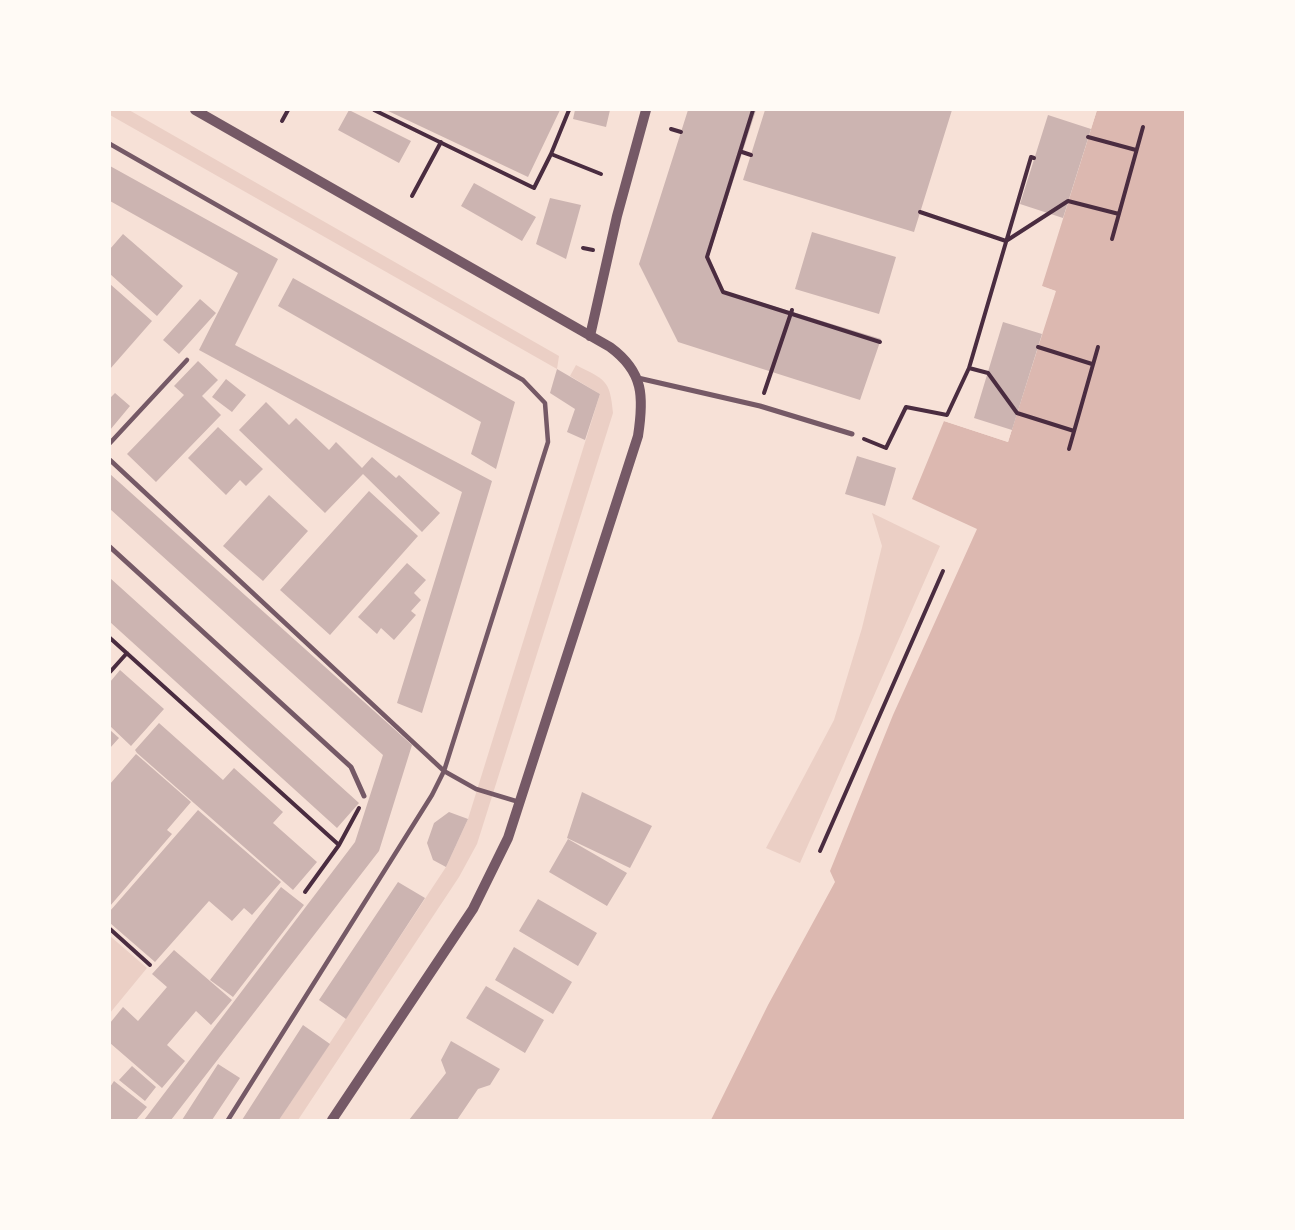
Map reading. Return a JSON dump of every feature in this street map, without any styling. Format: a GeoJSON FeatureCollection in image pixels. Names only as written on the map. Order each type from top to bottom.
{"type":"FeatureCollection","features":[{"type":"Feature","properties":{"kind":"street"},"geometry":{"type":"LineString","coordinates":[[195,110],[590,336],[627,359],[638,378],[642,408],[638,436],[522,803],[492,874],[473,909],[332,1120]]}},
{"type":"Feature","properties":{"kind":"street"},"geometry":{"type":"LineString","coordinates":[[590,336],[617,216],[646,110]]}},
{"type":"Feature","properties":{"kind":"street"},"geometry":{"type":"LineString","coordinates":[[638,378],[760,405],[852,434]]}},
{"type":"Feature","properties":{"kind":"street"},"geometry":{"type":"LineString","coordinates":[[110,547],[351,767],[364,796]]}},
{"type":"Feature","properties":{"kind":"lane"},"geometry":{"type":"LineString","coordinates":[[110,144],[522,380],[545,403],[548,442],[444,771],[432,795],[228,1120]]}},
{"type":"Feature","properties":{"kind":"lane"},"geometry":{"type":"LineString","coordinates":[[110,443],[187,360]]}},
{"type":"Feature","properties":{"kind":"lane"},"geometry":{"type":"LineString","coordinates":[[110,460],[444,771],[476,789],[522,803]]}},
{"type":"Feature","properties":{"kind":"path"},"geometry":{"type":"LineString","coordinates":[[282,121],[288,110]]}},
{"type":"Feature","properties":{"kind":"path"},"geometry":{"type":"LineString","coordinates":[[374,110],[534,188],[569,110]]}},
{"type":"Feature","properties":{"kind":"path"},"geometry":{"type":"LineString","coordinates":[[753,110],[707,257],[723,292],[792,311],[880,342]]}},
{"type":"Feature","properties":{"kind":"path"},"geometry":{"type":"LineString","coordinates":[[1112,239],[1143,127]]}},
{"type":"Feature","properties":{"kind":"path"},"geometry":{"type":"LineString","coordinates":[[671,129],[681,132]]}},
{"type":"Feature","properties":{"kind":"path"},"geometry":{"type":"LineString","coordinates":[[1088,137],[1136,150]]}},
{"type":"Feature","properties":{"kind":"path"},"geometry":{"type":"LineString","coordinates":[[412,196],[441,142]]}},
{"type":"Feature","properties":{"kind":"path"},"geometry":{"type":"LineString","coordinates":[[742,152],[751,155]]}},
{"type":"Feature","properties":{"kind":"path"},"geometry":{"type":"LineString","coordinates":[[551,154],[601,174]]}},
{"type":"Feature","properties":{"kind":"path"},"geometry":{"type":"LineString","coordinates":[[852,434],[886,448],[906,407],[947,415],[969,368],[1031,157],[1034,158]]}},
{"type":"Feature","properties":{"kind":"path"},"geometry":{"type":"LineString","coordinates":[[1006,241],[1068,201],[1119,214]]}},
{"type":"Feature","properties":{"kind":"path"},"geometry":{"type":"LineString","coordinates":[[920,212],[1006,241]]}},
{"type":"Feature","properties":{"kind":"path"},"geometry":{"type":"LineString","coordinates":[[760,405],[792,311]]}},
{"type":"Feature","properties":{"kind":"path"},"geometry":{"type":"LineString","coordinates":[[1069,449],[1098,346]]}},
{"type":"Feature","properties":{"kind":"path"},"geometry":{"type":"LineString","coordinates":[[1038,347],[1092,364]]}},
{"type":"Feature","properties":{"kind":"path"},"geometry":{"type":"LineString","coordinates":[[969,368],[988,373],[1017,413],[1074,431]]}},
{"type":"Feature","properties":{"kind":"path"},"geometry":{"type":"LineString","coordinates":[[820,851],[943,571]]}},
{"type":"Feature","properties":{"kind":"path"},"geometry":{"type":"LineString","coordinates":[[110,638],[339,845]]}},
{"type":"Feature","properties":{"kind":"path"},"geometry":{"type":"LineString","coordinates":[[110,672],[127,653]]}},
{"type":"Feature","properties":{"kind":"path"},"geometry":{"type":"LineString","coordinates":[[305,892],[352,824],[364,796]]}},
{"type":"Feature","properties":{"kind":"path"},"geometry":{"type":"LineString","coordinates":[[110,929],[150,965]]}},
{"type":"Feature","properties":{"kind":"shaded area"},"geometry":{"type":"Polygon","coordinates":[[[110,110],[129,110],[559,356],[557,369],[110,115],[110,110]]]}},
{"type":"Feature","properties":{"kind":"shaded area"},"geometry":{"type":"Polygon","coordinates":[[[1097,110],[1185,110],[1185,1120],[711,1120],[768,1005],[835,882],[830,871],[893,715],[977,529],[912,499],[944,421],[1008,442],[1055,291],[1041,286],[1097,110]]]}},
{"type":"Feature","properties":{"kind":"shaded area"},"geometry":{"type":"Polygon","coordinates":[[[576,365],[600,378],[608,387],[613,413],[477,844],[459,877],[298,1120],[279,1120],[446,867],[468,819],[600,394],[570,376],[576,365]]]}},
{"type":"Feature","properties":{"kind":"shaded area"},"geometry":{"type":"Polygon","coordinates":[[[872,513],[940,546],[800,863],[766,848],[834,720],[862,628],[882,546],[872,513]]]}},
{"type":"Feature","properties":{"kind":"shaded area"},"geometry":{"type":"Polygon","coordinates":[[[110,936],[147,968],[110,1013],[110,936]]]}},
{"type":"Feature","properties":{"kind":"pier"},"geometry":{"type":"Polygon","coordinates":[[[1094,110],[1097,110],[1042,286],[1056,291],[1008,442],[944,421],[944,418],[1006,438],[1052,293],[1040,289],[1039,285],[1094,110]]]}},
{"type":"Feature","properties":{"kind":"building"},"geometry":{"type":"Polygon","coordinates":[[[349,110],[411,141],[399,163],[338,130],[349,110]]]}},
{"type":"Feature","properties":{"kind":"building"},"geometry":{"type":"Polygon","coordinates":[[[386,110],[560,110],[528,177],[386,110]]]}},
{"type":"Feature","properties":{"kind":"building"},"geometry":{"type":"Polygon","coordinates":[[[575,110],[610,110],[606,127],[573,119],[575,110]]]}},
{"type":"Feature","properties":{"kind":"building"},"geometry":{"type":"Polygon","coordinates":[[[688,110],[756,110],[709,256],[724,291],[881,339],[860,400],[678,342],[639,264],[688,110]]]}},
{"type":"Feature","properties":{"kind":"building"},"geometry":{"type":"Polygon","coordinates":[[[765,110],[952,110],[914,232],[743,180],[765,110]]]}},
{"type":"Feature","properties":{"kind":"building"},"geometry":{"type":"Polygon","coordinates":[[[1048,115],[1091,129],[1063,218],[1020,204],[1048,115]]]}},
{"type":"Feature","properties":{"kind":"building"},"geometry":{"type":"Polygon","coordinates":[[[110,166],[278,259],[235,345],[492,481],[422,713],[397,703],[462,492],[199,350],[238,273],[110,201],[110,166]]]}},
{"type":"Feature","properties":{"kind":"building"},"geometry":{"type":"Polygon","coordinates":[[[474,183],[536,217],[522,241],[461,206],[474,183]]]}},
{"type":"Feature","properties":{"kind":"building"},"geometry":{"type":"Polygon","coordinates":[[[550,198],[581,205],[566,259],[536,244],[550,198]]]}},
{"type":"Feature","properties":{"kind":"building"},"geometry":{"type":"Polygon","coordinates":[[[812,232],[896,257],[879,314],[795,289],[812,232]]]}},
{"type":"Feature","properties":{"kind":"building"},"geometry":{"type":"Polygon","coordinates":[[[123,234],[183,286],[157,316],[110,274],[110,249],[123,234]]]}},
{"type":"Feature","properties":{"kind":"building"},"geometry":{"type":"Polygon","coordinates":[[[293,278],[515,402],[496,469],[471,454],[481,422],[278,306],[293,278]]]}},
{"type":"Feature","properties":{"kind":"building"},"geometry":{"type":"Polygon","coordinates":[[[110,284],[152,321],[110,369],[110,284]]]}},
{"type":"Feature","properties":{"kind":"building"},"geometry":{"type":"Polygon","coordinates":[[[200,299],[216,313],[179,354],[163,340],[200,299]]]}},
{"type":"Feature","properties":{"kind":"building"},"geometry":{"type":"Polygon","coordinates":[[[1003,322],[1042,334],[1012,430],[974,418],[1003,322]]]}},
{"type":"Feature","properties":{"kind":"building"},"geometry":{"type":"Polygon","coordinates":[[[198,361],[218,380],[202,396],[221,415],[156,482],[127,454],[184,395],[174,386],[198,361]]]}},
{"type":"Feature","properties":{"kind":"building"},"geometry":{"type":"Polygon","coordinates":[[[557,369],[600,394],[585,440],[567,432],[575,409],[550,393],[557,369]]]}},
{"type":"Feature","properties":{"kind":"building"},"geometry":{"type":"Polygon","coordinates":[[[226,379],[246,395],[232,412],[212,397],[226,379]]]}},
{"type":"Feature","properties":{"kind":"building"},"geometry":{"type":"Polygon","coordinates":[[[115,393],[130,406],[110,430],[110,398],[115,393]]]}},
{"type":"Feature","properties":{"kind":"building"},"geometry":{"type":"Polygon","coordinates":[[[266,402],[289,425],[296,418],[329,450],[336,442],[362,468],[372,457],[396,478],[399,475],[440,513],[422,532],[363,474],[325,513],[239,430],[266,402]]]}},
{"type":"Feature","properties":{"kind":"building"},"geometry":{"type":"Polygon","coordinates":[[[218,427],[263,469],[246,486],[240,480],[226,495],[188,458],[218,427]]]}},
{"type":"Feature","properties":{"kind":"building"},"geometry":{"type":"Polygon","coordinates":[[[857,456],[896,468],[885,506],[845,494],[857,456]]]}},
{"type":"Feature","properties":{"kind":"building"},"geometry":{"type":"Polygon","coordinates":[[[110,474],[412,745],[379,851],[171,1120],[144,1120],[355,842],[383,755],[110,509],[110,474]]]}},
{"type":"Feature","properties":{"kind":"building"},"geometry":{"type":"Polygon","coordinates":[[[369,491],[418,536],[330,635],[280,590],[369,491]]]}},
{"type":"Feature","properties":{"kind":"building"},"geometry":{"type":"Polygon","coordinates":[[[269,495],[308,531],[263,581],[223,546],[269,495]]]}},
{"type":"Feature","properties":{"kind":"building"},"geometry":{"type":"Polygon","coordinates":[[[407,563],[426,580],[414,593],[421,600],[411,611],[416,615],[394,640],[381,628],[377,634],[358,617],[407,563]]]}},
{"type":"Feature","properties":{"kind":"building"},"geometry":{"type":"Polygon","coordinates":[[[110,578],[359,803],[337,828],[110,622],[110,578]]]}},
{"type":"Feature","properties":{"kind":"building"},"geometry":{"type":"Polygon","coordinates":[[[120,670],[164,709],[131,746],[110,726],[110,682],[120,670]]]}},
{"type":"Feature","properties":{"kind":"building"},"geometry":{"type":"Polygon","coordinates":[[[159,723],[223,780],[234,768],[283,812],[273,823],[317,862],[293,890],[137,753],[135,750],[159,723]]]}},
{"type":"Feature","properties":{"kind":"building"},"geometry":{"type":"Polygon","coordinates":[[[110,730],[119,738],[110,748],[110,730]]]}},
{"type":"Feature","properties":{"kind":"building"},"geometry":{"type":"Polygon","coordinates":[[[136,754],[191,802],[167,830],[172,834],[110,906],[110,784],[136,754]]]}},
{"type":"Feature","properties":{"kind":"building"},"geometry":{"type":"Polygon","coordinates":[[[582,792],[652,826],[630,868],[567,838],[582,792]]]}},
{"type":"Feature","properties":{"kind":"building"},"geometry":{"type":"Polygon","coordinates":[[[198,810],[281,882],[252,915],[244,908],[232,921],[209,901],[155,962],[110,923],[110,911],[198,810]]]}},
{"type":"Feature","properties":{"kind":"building"},"geometry":{"type":"Polygon","coordinates":[[[449,812],[468,819],[446,867],[433,860],[427,843],[434,823],[449,812]]]}},
{"type":"Feature","properties":{"kind":"building"},"geometry":{"type":"Polygon","coordinates":[[[568,839],[627,873],[607,906],[549,872],[568,839]]]}},
{"type":"Feature","properties":{"kind":"building"},"geometry":{"type":"Polygon","coordinates":[[[398,882],[425,898],[346,1019],[319,1000],[398,882]]]}},
{"type":"Feature","properties":{"kind":"building"},"geometry":{"type":"Polygon","coordinates":[[[281,887],[304,905],[233,997],[210,980],[281,887]]]}},
{"type":"Feature","properties":{"kind":"building"},"geometry":{"type":"Polygon","coordinates":[[[538,899],[597,933],[578,966],[519,931],[538,899]]]}},
{"type":"Feature","properties":{"kind":"building"},"geometry":{"type":"Polygon","coordinates":[[[514,947],[572,982],[553,1014],[495,980],[514,947]]]}},
{"type":"Feature","properties":{"kind":"building"},"geometry":{"type":"Polygon","coordinates":[[[174,950],[232,1000],[211,1025],[196,1011],[167,1045],[185,1061],[162,1088],[110,1043],[110,1023],[123,1007],[138,1021],[167,987],[152,974],[174,950]]]}},
{"type":"Feature","properties":{"kind":"building"},"geometry":{"type":"Polygon","coordinates":[[[486,986],[544,1020],[525,1053],[466,1018],[486,986]]]}},
{"type":"Feature","properties":{"kind":"building"},"geometry":{"type":"Polygon","coordinates":[[[303,1025],[330,1044],[279,1120],[242,1120],[303,1025]]]}},
{"type":"Feature","properties":{"kind":"building"},"geometry":{"type":"Polygon","coordinates":[[[451,1041],[500,1069],[490,1085],[478,1089],[457,1120],[409,1120],[446,1073],[441,1060],[451,1041]]]}},
{"type":"Feature","properties":{"kind":"building"},"geometry":{"type":"Polygon","coordinates":[[[218,1064],[240,1078],[212,1120],[182,1120],[218,1064]]]}},
{"type":"Feature","properties":{"kind":"building"},"geometry":{"type":"Polygon","coordinates":[[[132,1066],[156,1087],[145,1101],[119,1080],[132,1066]]]}},
{"type":"Feature","properties":{"kind":"building"},"geometry":{"type":"Polygon","coordinates":[[[114,1081],[147,1107],[136,1120],[110,1120],[110,1087],[114,1081]]]}}]}
